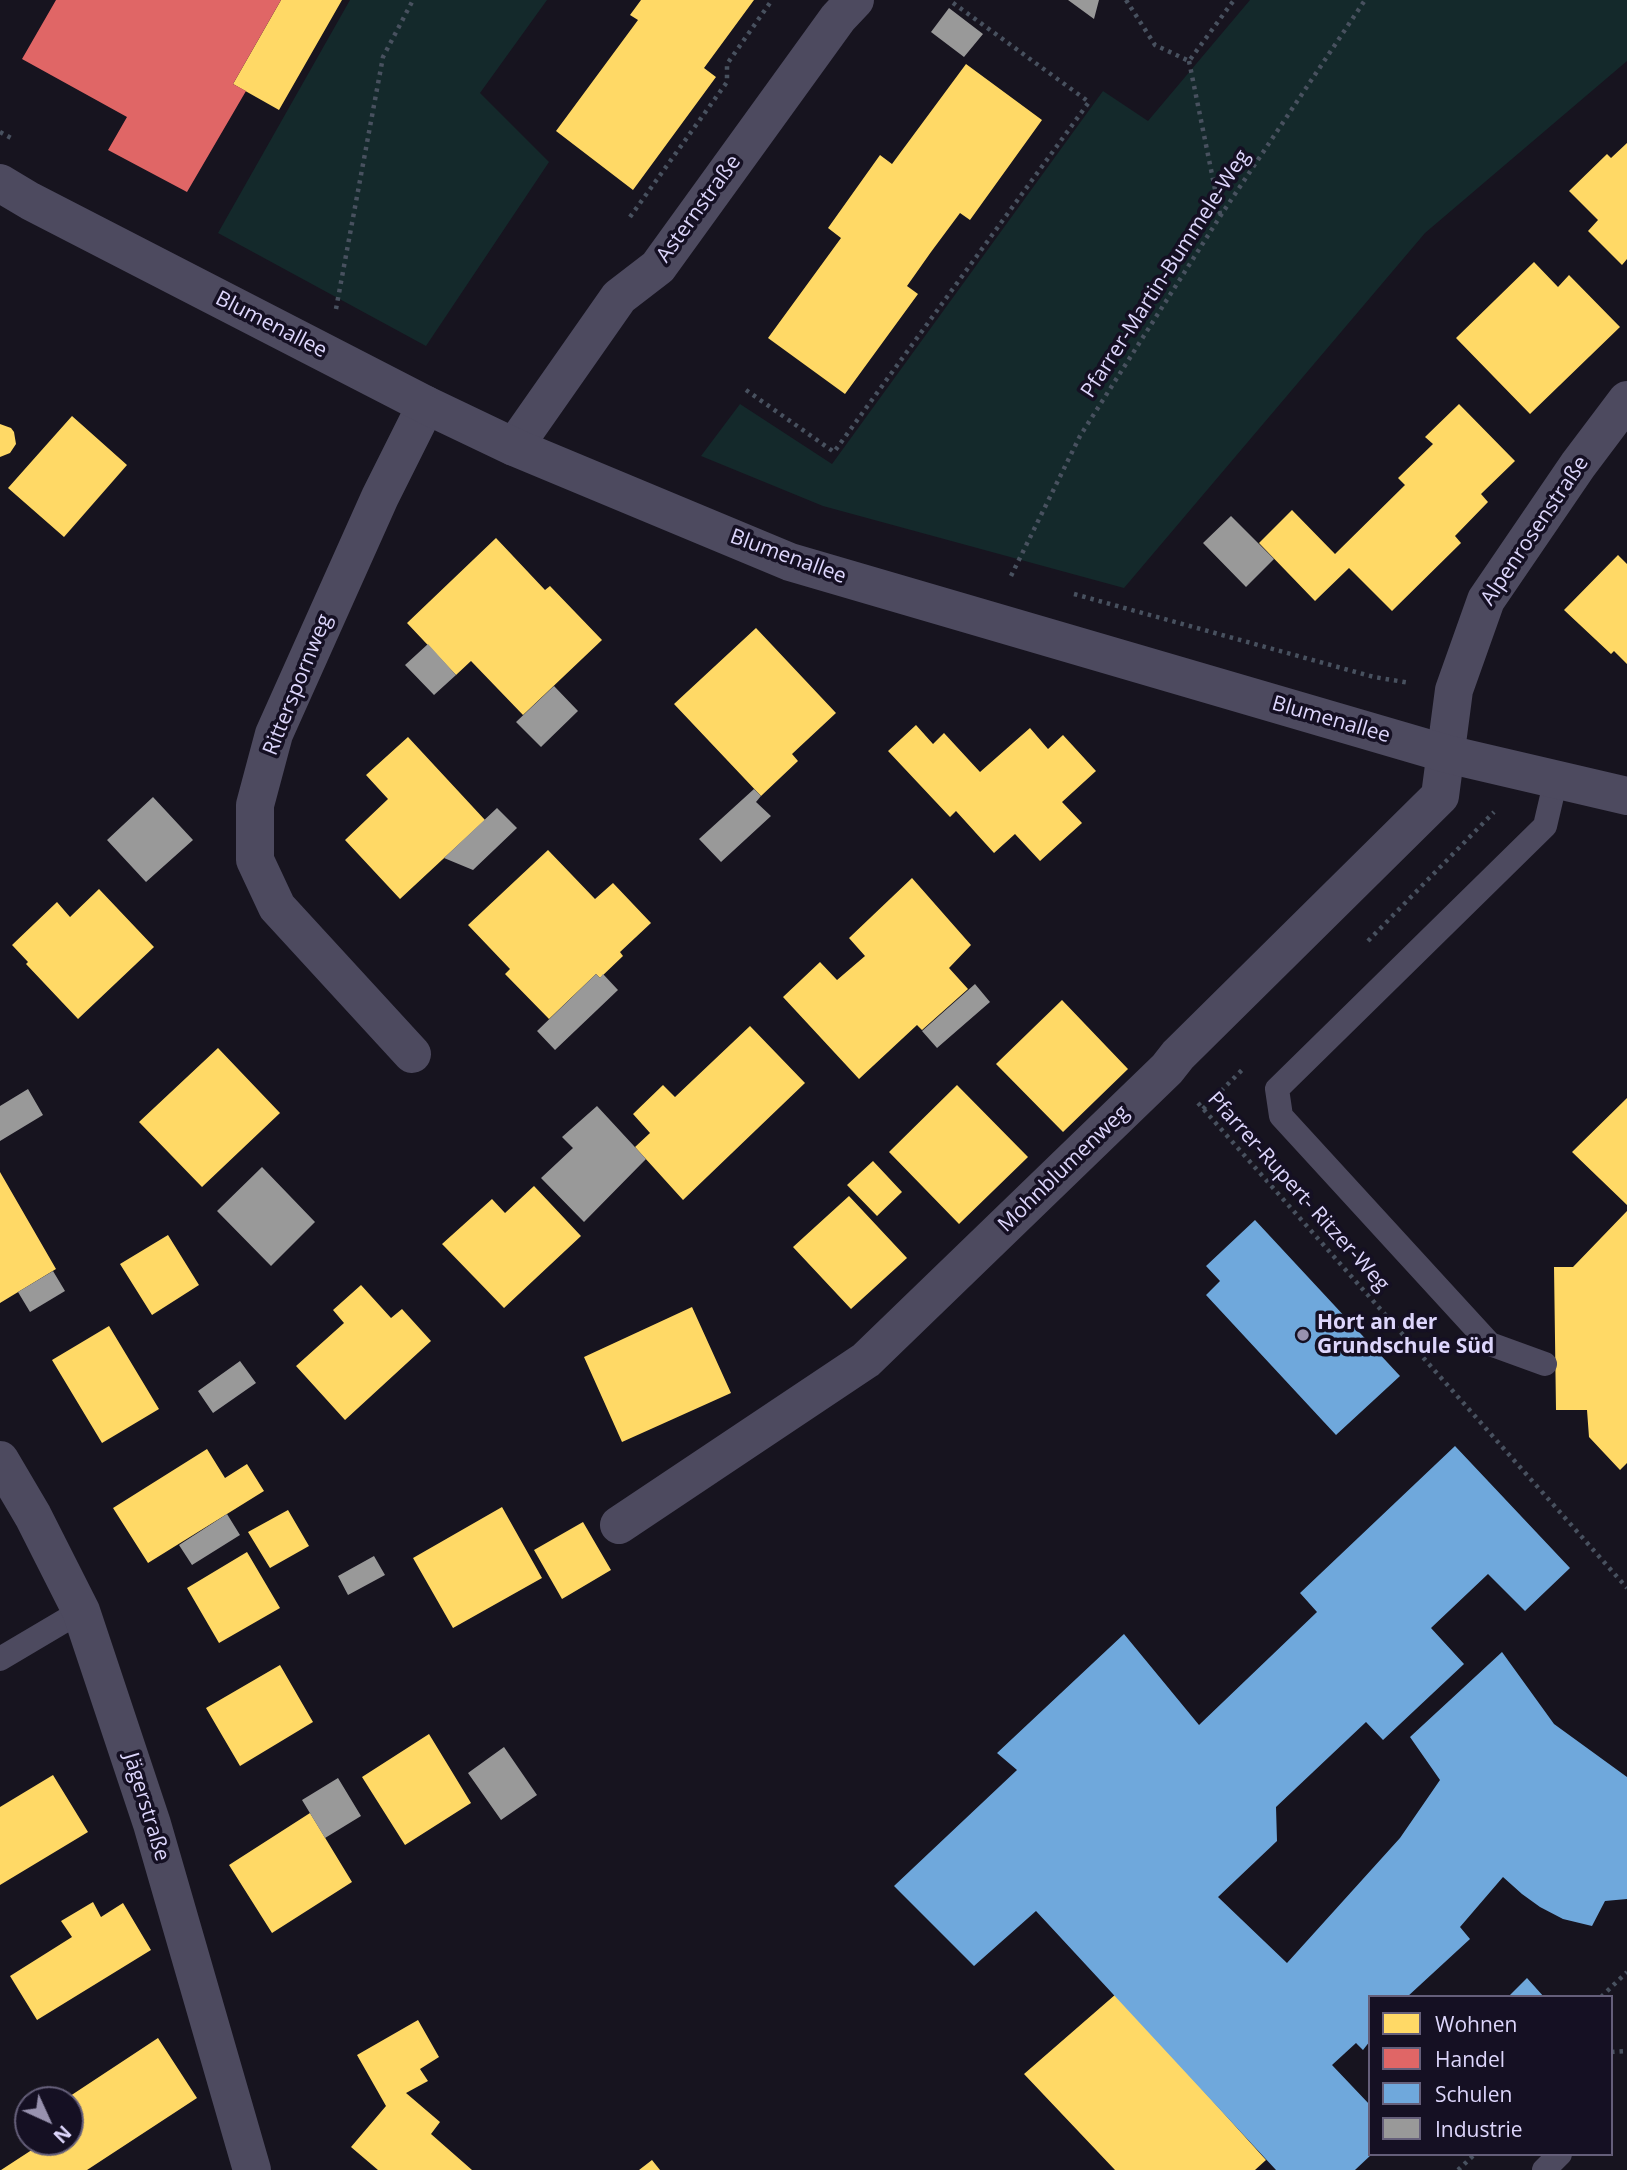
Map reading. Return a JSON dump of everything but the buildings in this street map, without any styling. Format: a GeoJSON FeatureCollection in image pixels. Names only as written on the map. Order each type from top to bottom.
{"type":"FeatureCollection","features":[{"type":"Feature","properties":{"kind":"street","name":"Asternstraße"},"geometry":{"type":"LineString","coordinates":[[514,447],[619,297],[658,267],[838,18],[855,0]]}},
{"type":"Feature","properties":{"kind":"street","name":"Blumenallee"},"geometry":{"type":"LineString","coordinates":[[0,183],[426,405],[514,447],[790,562],[1447,754],[1627,796]]}},
{"type":"Feature","properties":{"kind":"street","name":"Alpenrosenstraße"},"geometry":{"type":"LineString","coordinates":[[1447,754],[1454,690],[1486,600],[1578,465],[1627,400]]}},
{"type":"Feature","properties":{"kind":"street","name":"Ritterspornweg"},"geometry":{"type":"LineString","coordinates":[[412,1054],[277,906],[255,860],[255,805],[274,734],[380,497],[426,405]]}},
{"type":"Feature","properties":{"kind":"street","name":"Mohnblumenweg"},"geometry":{"type":"LineString","coordinates":[[620,1525],[866,1360],[1167,1069],[1178,1055],[1440,796],[1447,754]]}},
{"type":"Feature","properties":{"kind":"street","name":"Jägerstraße"},"geometry":{"type":"LineString","coordinates":[[0,1460],[33,1516],[81,1611],[152,1824],[252,2170]]}},
{"type":"Feature","properties":{"kind":"lane"},"geometry":{"type":"LineString","coordinates":[[1545,1363],[1490,1344],[1281,1116],[1277,1089],[1545,826],[1556,779]]}},
{"type":"Feature","properties":{"kind":"lane"},"geometry":{"type":"LineString","coordinates":[[0,1660],[81,1611]]}},
{"type":"Feature","properties":{"kind":"lane"},"geometry":{"type":"LineString","coordinates":[[1544,2170],[1558,2156]]}},
{"type":"Feature","properties":{"kind":"path"},"geometry":{"type":"LineString","coordinates":[[335,309],[383,57],[414,0]]}},
{"type":"Feature","properties":{"kind":"path"},"geometry":{"type":"LineString","coordinates":[[630,217],[727,82],[727,64],[772,0]]}},
{"type":"Feature","properties":{"kind":"path"},"geometry":{"type":"LineString","coordinates":[[746,390],[834,452],[1088,102],[949,0]]}},
{"type":"Feature","properties":{"kind":"path"},"geometry":{"type":"LineString","coordinates":[[1126,0],[1155,45],[1189,61]]}},
{"type":"Feature","properties":{"kind":"path"},"geometry":{"type":"LineString","coordinates":[[1221,215],[1189,61],[1234,0]]}},
{"type":"Feature","properties":{"kind":"path","name":"Pfarrer-Martin-Bummele-Weg"},"geometry":{"type":"LineString","coordinates":[[1011,576],[1080,436],[1221,215],[1365,0]]}},
{"type":"Feature","properties":{"kind":"path"},"geometry":{"type":"LineString","coordinates":[[0,132],[12,138]]}},
{"type":"Feature","properties":{"kind":"path"},"geometry":{"type":"LineString","coordinates":[[324,303],[347,315]]}},
{"type":"Feature","properties":{"kind":"path"},"geometry":{"type":"LineString","coordinates":[[998,573],[1024,580]]}},
{"type":"Feature","properties":{"kind":"path"},"geometry":{"type":"LineString","coordinates":[[1065,591],[1374,677],[1454,690]]}},
{"type":"Feature","properties":{"kind":"path","name":"Pfarrer-Rupert- Ritzer-Weg"},"geometry":{"type":"LineString","coordinates":[[1167,1069],[1627,1588]]}},
{"type":"Feature","properties":{"kind":"path"},"geometry":{"type":"LineString","coordinates":[[1603,1995],[1627,1972]]}},
{"type":"Feature","properties":{"kind":"path"},"geometry":{"type":"LineString","coordinates":[[1458,2170],[1473,2156]]}},
{"type":"Feature","properties":{"kind":"green space"},"geometry":{"type":"Polygon","coordinates":[[[350,0],[547,0],[480,93],[549,162],[426,346],[218,233],[350,0]]]}},
{"type":"Feature","properties":{"kind":"green space"},"geometry":{"type":"Polygon","coordinates":[[[1250,0],[1627,0],[1627,61],[1425,233],[1124,588],[823,506],[701,456],[740,404],[832,464],[1103,91],[1148,121],[1250,0]]]}},
{"type":"Feature","properties":{"kind":"place","name":"Hort an der Grundschule Süd"},"geometry":{"type":"Point","coordinates":[1303,1335]}}]}
